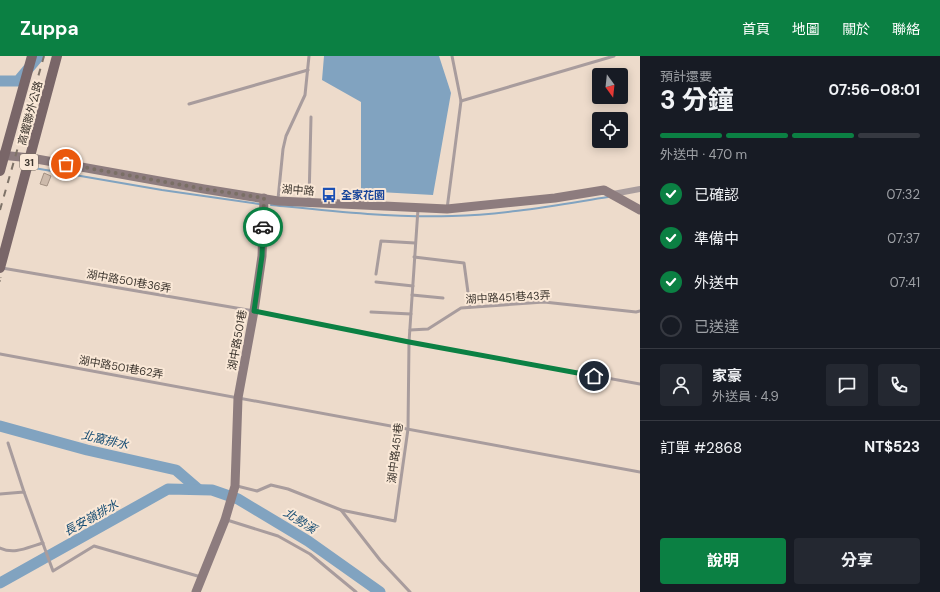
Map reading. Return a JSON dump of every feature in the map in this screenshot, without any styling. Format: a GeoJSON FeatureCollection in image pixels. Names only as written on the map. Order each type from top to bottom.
{"type":"FeatureCollection","features":[{"type":"Feature","properties":{"kind":"main road","name":"高鐵聯外公路"},"geometry":{"type":"LineString","coordinates":[[0,171],[2,155],[32,56]]}},
{"type":"Feature","properties":{"kind":"main road","name":"高鐵聯外公路"},"geometry":{"type":"LineString","coordinates":[[0,268],[31,158],[57,56]]}},
{"type":"Feature","properties":{"kind":"street","name":"湖中路"},"geometry":{"type":"LineString","coordinates":[[2,155],[31,158],[278,201],[447,209],[554,198],[580,192],[604,190],[640,210]]}},
{"type":"Feature","properties":{"kind":"street"},"geometry":{"type":"LineString","coordinates":[[613,194],[640,189]]}},
{"type":"Feature","properties":{"kind":"street","name":"湖中路501巷"},"geometry":{"type":"LineString","coordinates":[[196,592],[225,520],[235,486],[238,398],[254,311],[262,256],[264,198]]}},
{"type":"Feature","properties":{"kind":"lane"},"geometry":{"type":"LineString","coordinates":[[278,201],[283,149],[286,136],[305,95],[309,56]]}},
{"type":"Feature","properties":{"kind":"lane"},"geometry":{"type":"LineString","coordinates":[[447,209],[461,101],[452,56]]}},
{"type":"Feature","properties":{"kind":"lane"},"geometry":{"type":"LineString","coordinates":[[461,101],[614,56]]}},
{"type":"Feature","properties":{"kind":"lane"},"geometry":{"type":"LineString","coordinates":[[189,104],[308,70]]}},
{"type":"Feature","properties":{"kind":"lane"},"geometry":{"type":"LineString","coordinates":[[309,203],[311,117]]}},
{"type":"Feature","properties":{"kind":"lane","name":"湖中路451巷"},"geometry":{"type":"LineString","coordinates":[[235,486],[257,491],[271,485],[288,489],[341,510],[395,521],[408,429],[409,342],[418,208]]}},
{"type":"Feature","properties":{"kind":"lane"},"geometry":{"type":"LineString","coordinates":[[376,274],[381,241],[415,243]]}},
{"type":"Feature","properties":{"kind":"lane"},"geometry":{"type":"LineString","coordinates":[[414,257],[464,263],[470,307]]}},
{"type":"Feature","properties":{"kind":"lane","name":"湖中路501巷36弄"},"geometry":{"type":"LineString","coordinates":[[0,268],[254,311],[409,342],[640,384]]}},
{"type":"Feature","properties":{"kind":"lane"},"geometry":{"type":"LineString","coordinates":[[376,282],[412,286]]}},
{"type":"Feature","properties":{"kind":"lane"},"geometry":{"type":"LineString","coordinates":[[412,295],[443,298]]}},
{"type":"Feature","properties":{"kind":"lane","name":"湖中路451巷43弄"},"geometry":{"type":"LineString","coordinates":[[410,330],[428,328],[461,308],[470,307],[544,302],[638,312]]}},
{"type":"Feature","properties":{"kind":"lane"},"geometry":{"type":"LineString","coordinates":[[371,312],[411,314]]}},
{"type":"Feature","properties":{"kind":"lane","name":"湖中路501巷62弄"},"geometry":{"type":"LineString","coordinates":[[0,354],[640,472]]}},
{"type":"Feature","properties":{"kind":"lane"},"geometry":{"type":"LineString","coordinates":[[8,443],[53,571],[94,546],[201,577]]}},
{"type":"Feature","properties":{"kind":"lane"},"geometry":{"type":"LineString","coordinates":[[0,494],[24,492]]}},
{"type":"Feature","properties":{"kind":"lane"},"geometry":{"type":"LineString","coordinates":[[341,510],[380,560],[410,592]]}},
{"type":"Feature","properties":{"kind":"lane"},"geometry":{"type":"LineString","coordinates":[[225,520],[278,536],[310,554],[356,592]]}},
{"type":"Feature","properties":{"kind":"lane"},"geometry":{"type":"LineString","coordinates":[[0,548],[6,551],[15,551],[43,543]]}},
{"type":"Feature","properties":{"kind":"water"},"geometry":{"type":"Polygon","coordinates":[[[324,56],[439,56],[451,93],[433,195],[361,191],[361,102],[322,80],[324,56]]]}},
{"type":"Feature","properties":{"kind":"building"},"geometry":{"type":"Polygon","coordinates":[[[44,173],[51,176],[47,186],[40,184],[44,173]]]}},
{"type":"Feature","properties":{"kind":"waterway"},"geometry":{"type":"LineString","coordinates":[[0,81],[18,81],[39,56]]}},
{"type":"Feature","properties":{"kind":"waterway"},"geometry":{"type":"LineString","coordinates":[[34,168],[162,190],[259,204]]}},
{"type":"Feature","properties":{"kind":"waterway"},"geometry":{"type":"LineString","coordinates":[[271,205],[384,215],[452,216],[511,212],[608,197]]}},
{"type":"Feature","properties":{"kind":"waterway","name":"北窩排水"},"geometry":{"type":"LineString","coordinates":[[0,426],[87,450],[176,470],[198,489]]}},
{"type":"Feature","properties":{"kind":"waterway","name":"長安嶺排水"},"geometry":{"type":"LineString","coordinates":[[0,583],[168,489],[212,490],[238,499],[308,541],[380,592]]}},
{"type":"Feature","properties":{"kind":"railway"},"geometry":{"type":"LineString","coordinates":[[0,210],[44,56]]}},
{"type":"Feature","properties":{"kind":"way so far"},"geometry":{"type":"LineString","coordinates":[[66,164],[204,189],[264,198],[263,227]]}},
{"type":"Feature","properties":{"kind":"place","name":"全家花園"},"geometry":{"type":"Point","coordinates":[329,195]}},
{"type":"Feature","properties":{"kind":"route"},"geometry":{"type":"LineString","coordinates":[[263,227],[262,256],[254,311],[409,342],[594,376]]}},
{"type":"Feature","properties":{"kind":"water label","name":"北勢溪"},"geometry":{"type":"Point","coordinates":[300,521]}}]}
